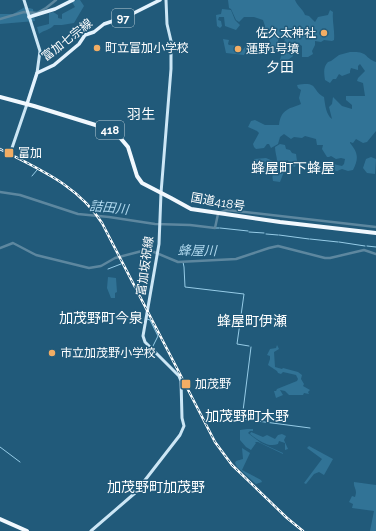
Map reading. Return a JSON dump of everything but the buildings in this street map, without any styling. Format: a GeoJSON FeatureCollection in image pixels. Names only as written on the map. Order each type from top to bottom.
{"type":"FeatureCollection","features":[{"type":"Feature","properties":{"kind":"highway","name":"418"},"geometry":{"type":"LineString","coordinates":[[0,98],[27,104]]}},
{"type":"Feature","properties":{"kind":"highway","name":"国道418号"},"geometry":{"type":"LineString","coordinates":[[27,104],[102,127],[117,134],[128,147],[138,179],[142,183],[183,206],[196,211],[376,233]]}},
{"type":"Feature","properties":{"kind":"highway"},"geometry":{"type":"LineString","coordinates":[[0,520],[26,531]]}},
{"type":"Feature","properties":{"kind":"main road"},"geometry":{"type":"LineString","coordinates":[[24,0],[40,51],[37,73]]}},
{"type":"Feature","properties":{"kind":"main road"},"geometry":{"type":"LineString","coordinates":[[28,16],[55,9],[73,0]]}},
{"type":"Feature","properties":{"kind":"main road","name":"富加七宗線"},"geometry":{"type":"LineString","coordinates":[[27,104],[37,73],[54,65],[79,44],[85,35],[95,31],[104,24],[128,16],[160,0]]}},
{"type":"Feature","properties":{"kind":"main road","name":"富加坂祝線"},"geometry":{"type":"LineString","coordinates":[[91,531],[135,493],[180,435],[183,428],[181,381],[179,376],[145,342],[143,336],[158,254],[161,193],[171,66],[171,41],[167,24],[166,0]]}},
{"type":"Feature","properties":{"kind":"main road"},"geometry":{"type":"LineString","coordinates":[[12,148],[27,104]]}},
{"type":"Feature","properties":{"kind":"shaded area"},"geometry":{"type":"Polygon","coordinates":[[[80,0],[84,6],[74,23],[54,25],[39,34],[37,27],[49,24],[49,13],[53,12],[58,15],[58,18],[62,19],[62,14],[75,7],[72,2],[80,0]]]}},
{"type":"Feature","properties":{"kind":"shaded area"},"geometry":{"type":"Polygon","coordinates":[[[228,0],[295,0],[305,15],[309,16],[315,22],[318,17],[328,15],[330,10],[333,12],[334,40],[324,40],[321,42],[315,41],[312,51],[313,54],[308,57],[302,57],[302,46],[299,44],[292,53],[293,56],[288,60],[280,60],[282,52],[286,52],[288,50],[282,49],[285,39],[281,38],[278,40],[276,50],[269,52],[267,51],[270,41],[263,34],[265,26],[263,20],[254,17],[244,17],[239,22],[236,20],[231,9],[229,8],[228,0]]]}},
{"type":"Feature","properties":{"kind":"shaded area"},"geometry":{"type":"Polygon","coordinates":[[[25,7],[33,9],[35,21],[0,24],[0,14],[13,14],[25,7]]]}},
{"type":"Feature","properties":{"kind":"shaded area"},"geometry":{"type":"Polygon","coordinates":[[[222,9],[231,10],[235,20],[240,25],[236,30],[225,26],[224,17],[219,17],[218,20],[221,21],[222,26],[220,28],[217,26],[216,15],[221,14],[222,9]]]}},
{"type":"Feature","properties":{"kind":"shaded area"},"geometry":{"type":"Polygon","coordinates":[[[223,39],[229,40],[229,45],[241,46],[241,52],[246,46],[248,46],[244,55],[226,53],[223,39]]]}},
{"type":"Feature","properties":{"kind":"shaded area"},"geometry":{"type":"Polygon","coordinates":[[[350,52],[363,53],[376,62],[376,131],[367,142],[363,143],[356,139],[353,143],[350,142],[357,156],[353,170],[334,170],[332,167],[333,164],[342,166],[345,159],[336,159],[331,156],[327,157],[322,149],[323,145],[317,145],[316,139],[305,136],[302,138],[294,137],[291,139],[284,134],[280,137],[278,144],[271,148],[269,144],[267,144],[264,148],[256,149],[253,144],[259,133],[248,127],[251,121],[255,120],[265,125],[279,125],[280,120],[286,110],[301,104],[299,98],[301,90],[297,85],[312,85],[317,92],[324,97],[327,112],[332,119],[329,107],[332,104],[333,97],[342,106],[352,109],[352,105],[346,100],[346,96],[365,96],[363,83],[357,81],[365,71],[360,64],[358,66],[358,70],[351,68],[350,73],[342,76],[339,74],[336,79],[333,79],[330,83],[325,80],[324,73],[326,64],[339,55],[350,52]]]}},
{"type":"Feature","properties":{"kind":"shaded area"},"geometry":{"type":"Polygon","coordinates":[[[280,144],[285,145],[286,149],[296,154],[297,161],[295,167],[290,165],[288,160],[283,162],[285,169],[280,182],[273,181],[273,173],[277,161],[275,147],[280,144]]]}},
{"type":"Feature","properties":{"kind":"shaded area"},"geometry":{"type":"Polygon","coordinates":[[[371,157],[376,159],[375,174],[367,173],[363,168],[366,159],[371,157]]]}},
{"type":"Feature","properties":{"kind":"shaded area"},"geometry":{"type":"Polygon","coordinates":[[[266,158],[275,162],[274,165],[269,166],[263,174],[260,165],[253,165],[254,159],[266,158]]]}},
{"type":"Feature","properties":{"kind":"shaded area"},"geometry":{"type":"Polygon","coordinates":[[[108,277],[116,278],[117,292],[115,293],[115,298],[111,298],[107,288],[108,277]]]}},
{"type":"Feature","properties":{"kind":"shaded area"},"geometry":{"type":"Polygon","coordinates":[[[277,345],[279,349],[274,352],[275,367],[298,372],[302,375],[301,379],[304,384],[303,386],[310,390],[308,392],[309,394],[304,393],[303,395],[289,395],[285,391],[280,390],[283,395],[276,398],[274,391],[297,381],[298,379],[296,375],[283,372],[281,374],[278,373],[268,365],[270,356],[267,355],[270,349],[276,348],[277,345]]]}},
{"type":"Feature","properties":{"kind":"shaded area"},"geometry":{"type":"Polygon","coordinates":[[[253,429],[253,431],[248,433],[261,443],[283,454],[258,442],[255,442],[256,443],[251,450],[246,447],[240,440],[240,430],[253,429]]]}},
{"type":"Feature","properties":{"kind":"shaded area"},"geometry":{"type":"Polygon","coordinates":[[[251,432],[263,437],[267,435],[275,439],[278,435],[282,434],[286,436],[284,440],[288,449],[285,450],[285,443],[279,441],[278,444],[274,445],[263,443],[250,434],[251,432]]]}},
{"type":"Feature","properties":{"kind":"shaded area"},"geometry":{"type":"Polygon","coordinates":[[[309,446],[333,459],[324,475],[319,472],[314,474],[306,484],[304,483],[322,459],[307,448],[309,446]]]}},
{"type":"Feature","properties":{"kind":"shaded area"},"geometry":{"type":"Polygon","coordinates":[[[242,448],[250,453],[242,470],[261,480],[262,482],[256,484],[237,467],[235,463],[236,461],[243,459],[242,448]]]}},
{"type":"Feature","properties":{"kind":"shaded area"},"geometry":{"type":"Polygon","coordinates":[[[354,482],[376,485],[376,531],[370,531],[374,511],[352,508],[353,504],[349,502],[352,496],[355,497],[356,494],[354,482]]]}},
{"type":"Feature","properties":{"kind":"waterway"},"geometry":{"type":"LineString","coordinates":[[0,19],[24,12],[37,13],[56,0]]}},
{"type":"Feature","properties":{"kind":"waterway"},"geometry":{"type":"LineString","coordinates":[[32,176],[37,170]]}},
{"type":"Feature","properties":{"kind":"waterway","name":"詰田川"},"geometry":{"type":"LineString","coordinates":[[0,192],[20,195],[78,214],[155,224],[190,225],[215,228],[218,214]]}},
{"type":"Feature","properties":{"kind":"waterway"},"geometry":{"type":"LineString","coordinates":[[219,213],[227,210],[376,227]]}},
{"type":"Feature","properties":{"kind":"waterway","name":"詰田川"},"geometry":{"type":"LineString","coordinates":[[220,228],[248,231]]}},
{"type":"Feature","properties":{"kind":"waterway","name":"詰田川"},"geometry":{"type":"LineString","coordinates":[[249,232],[264,233]]}},
{"type":"Feature","properties":{"kind":"waterway","name":"詰田川"},"geometry":{"type":"LineString","coordinates":[[266,234],[278,235]]}},
{"type":"Feature","properties":{"kind":"waterway","name":"詰田川"},"geometry":{"type":"LineString","coordinates":[[279,235],[309,239]]}},
{"type":"Feature","properties":{"kind":"waterway","name":"詰田川"},"geometry":{"type":"LineString","coordinates":[[310,239],[338,242]]}},
{"type":"Feature","properties":{"kind":"waterway","name":"詰田川"},"geometry":{"type":"LineString","coordinates":[[339,242],[365,246]]}},
{"type":"Feature","properties":{"kind":"waterway","name":"蜂屋川"},"geometry":{"type":"LineString","coordinates":[[0,248],[13,243],[36,255],[89,268],[101,266],[115,258],[142,251],[154,252],[178,262],[236,259],[278,246],[325,258],[364,250],[376,254]]}},
{"type":"Feature","properties":{"kind":"waterway","name":"詰田川"},"geometry":{"type":"LineString","coordinates":[[367,246],[376,247]]}},
{"type":"Feature","properties":{"kind":"waterway"},"geometry":{"type":"LineString","coordinates":[[183,262],[185,287],[244,294],[237,344],[249,346]]}},
{"type":"Feature","properties":{"kind":"waterway"},"geometry":{"type":"LineString","coordinates":[[108,269],[121,264]]}},
{"type":"Feature","properties":{"kind":"waterway"},"geometry":{"type":"LineString","coordinates":[[147,319],[150,320],[158,336],[152,348]]}},
{"type":"Feature","properties":{"kind":"waterway"},"geometry":{"type":"LineString","coordinates":[[251,347],[242,419],[310,428]]}},
{"type":"Feature","properties":{"kind":"waterway"},"geometry":{"type":"LineString","coordinates":[[0,447],[20,462]]}},
{"type":"Feature","properties":{"kind":"railway"},"geometry":{"type":"LineString","coordinates":[[0,149],[56,179],[81,198],[92,210],[102,223],[215,442],[232,465],[287,518],[303,531]]}},
{"type":"Feature","properties":{"kind":"place","name":"佐久太神社"},"geometry":{"type":"Point","coordinates":[324,33]}},
{"type":"Feature","properties":{"kind":"place","name":"町立富加小学校"},"geometry":{"type":"Point","coordinates":[97,48]}},
{"type":"Feature","properties":{"kind":"place","name":"蓮野1号墳"},"geometry":{"type":"Point","coordinates":[238,49]}},
{"type":"Feature","properties":{"kind":"place","name":"富加"},"geometry":{"type":"Point","coordinates":[9,153]}},
{"type":"Feature","properties":{"kind":"place","name":"市立加茂野小学校"},"geometry":{"type":"Point","coordinates":[52,353]}},
{"type":"Feature","properties":{"kind":"place","name":"加茂野"},"geometry":{"type":"Point","coordinates":[186,384]}},
{"type":"Feature","properties":{"kind":"district","name":"夕田"},"geometry":{"type":"Point","coordinates":[280,67]}},
{"type":"Feature","properties":{"kind":"district","name":"羽生"},"geometry":{"type":"Point","coordinates":[141,114]}},
{"type":"Feature","properties":{"kind":"district","name":"蜂屋町下蜂屋"},"geometry":{"type":"Point","coordinates":[293,168]}},
{"type":"Feature","properties":{"kind":"district","name":"加茂野町今泉"},"geometry":{"type":"Point","coordinates":[101,318]}},
{"type":"Feature","properties":{"kind":"district","name":"蜂屋町伊瀬"},"geometry":{"type":"Point","coordinates":[252,321]}},
{"type":"Feature","properties":{"kind":"district","name":"加茂野町木野"},"geometry":{"type":"Point","coordinates":[247,416]}},
{"type":"Feature","properties":{"kind":"district","name":"加茂野町加茂野"},"geometry":{"type":"Point","coordinates":[156,487]}}]}
